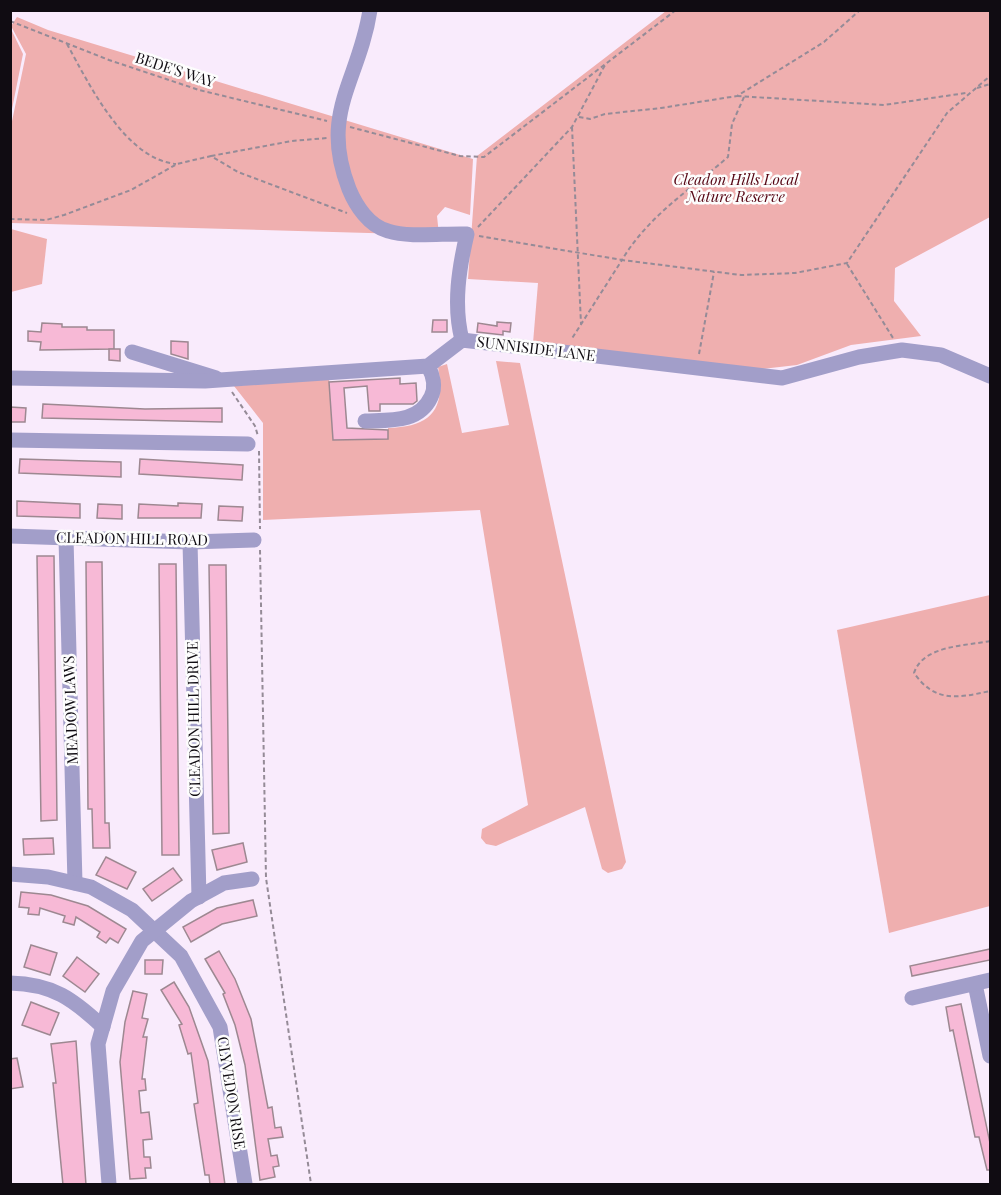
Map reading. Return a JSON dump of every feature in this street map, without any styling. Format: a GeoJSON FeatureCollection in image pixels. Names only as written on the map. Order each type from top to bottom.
{"type":"FeatureCollection","features":[{"type":"Feature","properties":{"kind":"street"},"geometry":{"type":"LineString","coordinates":[[370,10],[366,36],[337,131],[340,166],[353,200],[370,221],[388,231],[467,234],[463,251],[457,319],[462,340]]}},
{"type":"Feature","properties":{"kind":"street","name":"SUNNISIDE LANE"},"geometry":{"type":"LineString","coordinates":[[428,366],[462,340],[782,378],[860,357],[902,350],[941,355],[990,376]]}},
{"type":"Feature","properties":{"kind":"street"},"geometry":{"type":"LineString","coordinates":[[132,352],[201,371],[222,380]]}},
{"type":"Feature","properties":{"kind":"street"},"geometry":{"type":"LineString","coordinates":[[10,378],[222,380],[428,366],[434,376],[433,394],[426,407],[417,415],[401,419],[365,421]]}},
{"type":"Feature","properties":{"kind":"street"},"geometry":{"type":"LineString","coordinates":[[10,440],[248,444]]}},
{"type":"Feature","properties":{"kind":"street","name":"CLEADON HILL ROAD"},"geometry":{"type":"LineString","coordinates":[[10,536],[190,542],[258,537]]}},
{"type":"Feature","properties":{"kind":"street","name":"MEADOW LAWS"},"geometry":{"type":"LineString","coordinates":[[66,538],[75,883]]}},
{"type":"Feature","properties":{"kind":"street","name":"CLEADON HILL DRIVE"},"geometry":{"type":"LineString","coordinates":[[190,542],[199,897]]}},
{"type":"Feature","properties":{"kind":"street","name":"CLYVEDON RISE"},"geometry":{"type":"LineString","coordinates":[[10,874],[91,887],[132,910],[181,956],[220,1027],[245,1185]]}},
{"type":"Feature","properties":{"kind":"street"},"geometry":{"type":"LineString","coordinates":[[109,1185],[99,1083],[98,1044],[113,991],[142,941],[153,932],[199,897],[224,884],[252,879]]}},
{"type":"Feature","properties":{"kind":"street"},"geometry":{"type":"LineString","coordinates":[[912,998],[990,980]]}},
{"type":"Feature","properties":{"kind":"street"},"geometry":{"type":"LineString","coordinates":[[10,983],[56,991],[78,1003],[103,1027]]}},
{"type":"Feature","properties":{"kind":"street"},"geometry":{"type":"LineString","coordinates":[[975,984],[990,1056]]}},
{"type":"Feature","properties":{"kind":"path"},"geometry":{"type":"LineString","coordinates":[[467,234],[471,234],[572,127],[605,64],[676,10]]}},
{"type":"Feature","properties":{"kind":"path"},"geometry":{"type":"LineString","coordinates":[[736,96],[824,42],[861,10]]}},
{"type":"Feature","properties":{"kind":"path","name":"BEDE'S WAY"},"geometry":{"type":"LineString","coordinates":[[10,21],[67,44],[200,90],[337,131],[460,156],[484,157],[605,64]]}},
{"type":"Feature","properties":{"kind":"path"},"geometry":{"type":"LineString","coordinates":[[67,44],[106,111],[130,140],[146,154],[166,163],[177,164]]}},
{"type":"Feature","properties":{"kind":"path"},"geometry":{"type":"LineString","coordinates":[[467,234],[578,254],[741,274],[795,273],[847,263],[947,113],[990,76]]}},
{"type":"Feature","properties":{"kind":"path"},"geometry":{"type":"LineString","coordinates":[[974,88],[990,84]]}},
{"type":"Feature","properties":{"kind":"path"},"geometry":{"type":"LineString","coordinates":[[579,117],[590,118],[736,96],[884,105],[969,92]]}},
{"type":"Feature","properties":{"kind":"path"},"geometry":{"type":"LineString","coordinates":[[563,352],[630,246],[656,217],[729,157],[732,124],[744,97]]}},
{"type":"Feature","properties":{"kind":"path"},"geometry":{"type":"LineString","coordinates":[[572,127],[581,324]]}},
{"type":"Feature","properties":{"kind":"path"},"geometry":{"type":"LineString","coordinates":[[10,219],[46,220],[131,190],[177,164],[337,131]]}},
{"type":"Feature","properties":{"kind":"path"},"geometry":{"type":"LineString","coordinates":[[211,156],[238,172],[349,214]]}},
{"type":"Feature","properties":{"kind":"path"},"geometry":{"type":"LineString","coordinates":[[847,263],[902,350]]}},
{"type":"Feature","properties":{"kind":"path"},"geometry":{"type":"LineString","coordinates":[[696,369],[714,270]]}},
{"type":"Feature","properties":{"kind":"path"},"geometry":{"type":"LineString","coordinates":[[222,380],[258,433],[258,537],[266,878],[311,1185]]}},
{"type":"Feature","properties":{"kind":"path"},"geometry":{"type":"LineString","coordinates":[[990,641],[929,654],[917,663],[914,673],[922,685],[950,697],[990,691]]}},
{"type":"Feature","properties":{"kind":"green space","name":"Cleadon Hills Local Nature Reserve"},"geometry":{"type":"Polygon","coordinates":[[[666,11],[990,11],[990,217],[895,268],[894,301],[921,336],[851,345],[797,365],[754,370],[533,343],[538,283],[468,279],[477,156],[666,11]]]}},
{"type":"Feature","properties":{"kind":"green space"},"geometry":{"type":"Polygon","coordinates":[[[17,17],[48,30],[473,159],[470,215],[445,207],[437,216],[439,235],[11,223],[11,126],[26,54],[11,26],[17,17]]]}},
{"type":"Feature","properties":{"kind":"green space"},"geometry":{"type":"Polygon","coordinates":[[[11,29],[23,54],[11,114],[11,29]]]}},
{"type":"Feature","properties":{"kind":"green space"},"geometry":{"type":"Polygon","coordinates":[[[11,229],[47,239],[42,284],[11,292],[11,229]]]}},
{"type":"Feature","properties":{"kind":"green space"},"geometry":{"type":"Polygon","coordinates":[[[496,361],[520,363],[626,862],[622,869],[608,873],[602,869],[585,807],[496,846],[486,844],[481,838],[482,829],[528,805],[480,510],[263,520],[263,423],[234,386],[329,378],[333,440],[388,438],[388,428],[415,424],[425,420],[432,413],[440,395],[438,367],[447,364],[462,433],[509,425],[496,361]]]}},
{"type":"Feature","properties":{"kind":"green space"},"geometry":{"type":"Polygon","coordinates":[[[990,595],[990,906],[889,933],[837,630],[990,595]]]}},
{"type":"Feature","properties":{"kind":"building"},"geometry":{"type":"Polygon","coordinates":[[[433,320],[447,320],[447,332],[432,332],[433,320]]]}},
{"type":"Feature","properties":{"kind":"building"},"geometry":{"type":"Polygon","coordinates":[[[497,322],[511,323],[510,332],[503,331],[503,335],[477,332],[478,323],[497,326],[497,322]]]}},
{"type":"Feature","properties":{"kind":"building"},"geometry":{"type":"Polygon","coordinates":[[[42,323],[62,324],[62,327],[87,327],[87,330],[114,330],[114,349],[40,350],[41,342],[28,341],[28,331],[41,332],[42,323]]]}},
{"type":"Feature","properties":{"kind":"building"},"geometry":{"type":"Polygon","coordinates":[[[171,341],[188,342],[188,359],[171,354],[171,341]]]}},
{"type":"Feature","properties":{"kind":"building"},"geometry":{"type":"Polygon","coordinates":[[[109,349],[120,349],[120,361],[109,360],[109,349]]]}},
{"type":"Feature","properties":{"kind":"building"},"geometry":{"type":"Polygon","coordinates":[[[400,378],[400,384],[416,383],[417,401],[413,404],[380,404],[380,411],[369,411],[367,386],[344,388],[347,428],[388,430],[388,439],[333,440],[329,382],[400,378]]]}},
{"type":"Feature","properties":{"kind":"building"},"geometry":{"type":"Polygon","coordinates":[[[43,404],[145,409],[222,408],[222,422],[42,418],[43,404]]]}},
{"type":"Feature","properties":{"kind":"building"},"geometry":{"type":"Polygon","coordinates":[[[10,407],[26,408],[25,422],[10,422],[10,407]]]}},
{"type":"Feature","properties":{"kind":"building"},"geometry":{"type":"Polygon","coordinates":[[[20,459],[121,462],[121,477],[19,473],[20,459]]]}},
{"type":"Feature","properties":{"kind":"building"},"geometry":{"type":"Polygon","coordinates":[[[140,459],[243,465],[242,480],[139,474],[140,459]]]}},
{"type":"Feature","properties":{"kind":"building"},"geometry":{"type":"Polygon","coordinates":[[[17,501],[80,504],[80,518],[17,516],[17,501]]]}},
{"type":"Feature","properties":{"kind":"building"},"geometry":{"type":"Polygon","coordinates":[[[178,503],[202,504],[201,518],[138,518],[139,504],[178,506],[178,503]]]}},
{"type":"Feature","properties":{"kind":"building"},"geometry":{"type":"Polygon","coordinates":[[[98,504],[122,505],[122,519],[97,518],[98,504]]]}},
{"type":"Feature","properties":{"kind":"building"},"geometry":{"type":"Polygon","coordinates":[[[219,506],[243,507],[242,521],[218,520],[219,506]]]}},
{"type":"Feature","properties":{"kind":"building"},"geometry":{"type":"Polygon","coordinates":[[[37,556],[54,556],[57,820],[41,821],[37,556]]]}},
{"type":"Feature","properties":{"kind":"building"},"geometry":{"type":"Polygon","coordinates":[[[86,562],[102,562],[105,823],[109,823],[110,848],[93,848],[92,809],[88,809],[86,562]]]}},
{"type":"Feature","properties":{"kind":"building"},"geometry":{"type":"Polygon","coordinates":[[[159,564],[176,564],[179,855],[162,855],[159,564]]]}},
{"type":"Feature","properties":{"kind":"building"},"geometry":{"type":"Polygon","coordinates":[[[209,565],[226,565],[229,833],[213,834],[209,565]]]}},
{"type":"Feature","properties":{"kind":"building"},"geometry":{"type":"Polygon","coordinates":[[[53,838],[54,854],[24,855],[23,839],[53,838]]]}},
{"type":"Feature","properties":{"kind":"building"},"geometry":{"type":"Polygon","coordinates":[[[243,843],[247,862],[217,870],[212,850],[243,843]]]}},
{"type":"Feature","properties":{"kind":"building"},"geometry":{"type":"Polygon","coordinates":[[[106,857],[136,872],[127,889],[96,875],[106,857]]]}},
{"type":"Feature","properties":{"kind":"building"},"geometry":{"type":"Polygon","coordinates":[[[173,868],[182,880],[152,901],[143,889],[173,868]]]}},
{"type":"Feature","properties":{"kind":"building"},"geometry":{"type":"Polygon","coordinates":[[[21,892],[51,895],[88,906],[126,929],[118,943],[110,938],[106,943],[97,937],[100,932],[76,917],[74,925],[63,922],[65,916],[40,908],[39,915],[28,914],[29,908],[19,907],[21,892]]]}},
{"type":"Feature","properties":{"kind":"building"},"geometry":{"type":"Polygon","coordinates":[[[253,900],[257,916],[222,924],[191,942],[183,927],[217,908],[253,900]]]}},
{"type":"Feature","properties":{"kind":"building"},"geometry":{"type":"Polygon","coordinates":[[[31,945],[57,953],[50,975],[24,967],[31,945]]]}},
{"type":"Feature","properties":{"kind":"building"},"geometry":{"type":"Polygon","coordinates":[[[990,949],[990,960],[912,976],[910,966],[990,949]]]}},
{"type":"Feature","properties":{"kind":"building"},"geometry":{"type":"Polygon","coordinates":[[[219,951],[235,979],[251,1019],[268,1108],[272,1107],[275,1128],[281,1127],[283,1137],[268,1139],[271,1156],[277,1155],[279,1166],[273,1167],[275,1177],[260,1180],[245,1065],[235,1025],[223,994],[225,993],[205,959],[219,951]]]}},
{"type":"Feature","properties":{"kind":"building"},"geometry":{"type":"Polygon","coordinates":[[[77,957],[99,974],[85,992],[63,976],[77,957]]]}},
{"type":"Feature","properties":{"kind":"building"},"geometry":{"type":"Polygon","coordinates":[[[145,960],[163,960],[162,974],[145,974],[145,960]]]}},
{"type":"Feature","properties":{"kind":"building"},"geometry":{"type":"Polygon","coordinates":[[[174,982],[189,1007],[208,1061],[225,1185],[210,1185],[209,1175],[205,1175],[194,1104],[198,1103],[191,1053],[188,1054],[179,1025],[182,1024],[161,990],[174,982]]]}},
{"type":"Feature","properties":{"kind":"building"},"geometry":{"type":"Polygon","coordinates":[[[133,991],[147,994],[142,1018],[148,1019],[143,1037],[147,1037],[142,1079],[145,1079],[146,1090],[139,1091],[141,1113],[149,1112],[152,1139],[143,1140],[144,1157],[150,1157],[151,1168],[145,1168],[146,1178],[130,1179],[120,1062],[125,1022],[133,991]]]}},
{"type":"Feature","properties":{"kind":"building"},"geometry":{"type":"Polygon","coordinates":[[[31,1002],[59,1013],[50,1035],[22,1025],[31,1002]]]}},
{"type":"Feature","properties":{"kind":"building"},"geometry":{"type":"Polygon","coordinates":[[[961,1004],[990,1143],[990,1170],[987,1170],[979,1137],[975,1137],[953,1030],[950,1031],[946,1007],[961,1004]]]}},
{"type":"Feature","properties":{"kind":"building"},"geometry":{"type":"Polygon","coordinates":[[[76,1041],[86,1185],[63,1185],[51,1044],[76,1041]]]}},
{"type":"Feature","properties":{"kind":"building"},"geometry":{"type":"Polygon","coordinates":[[[17,1058],[23,1087],[10,1089],[10,1059],[17,1058]]]}}]}
